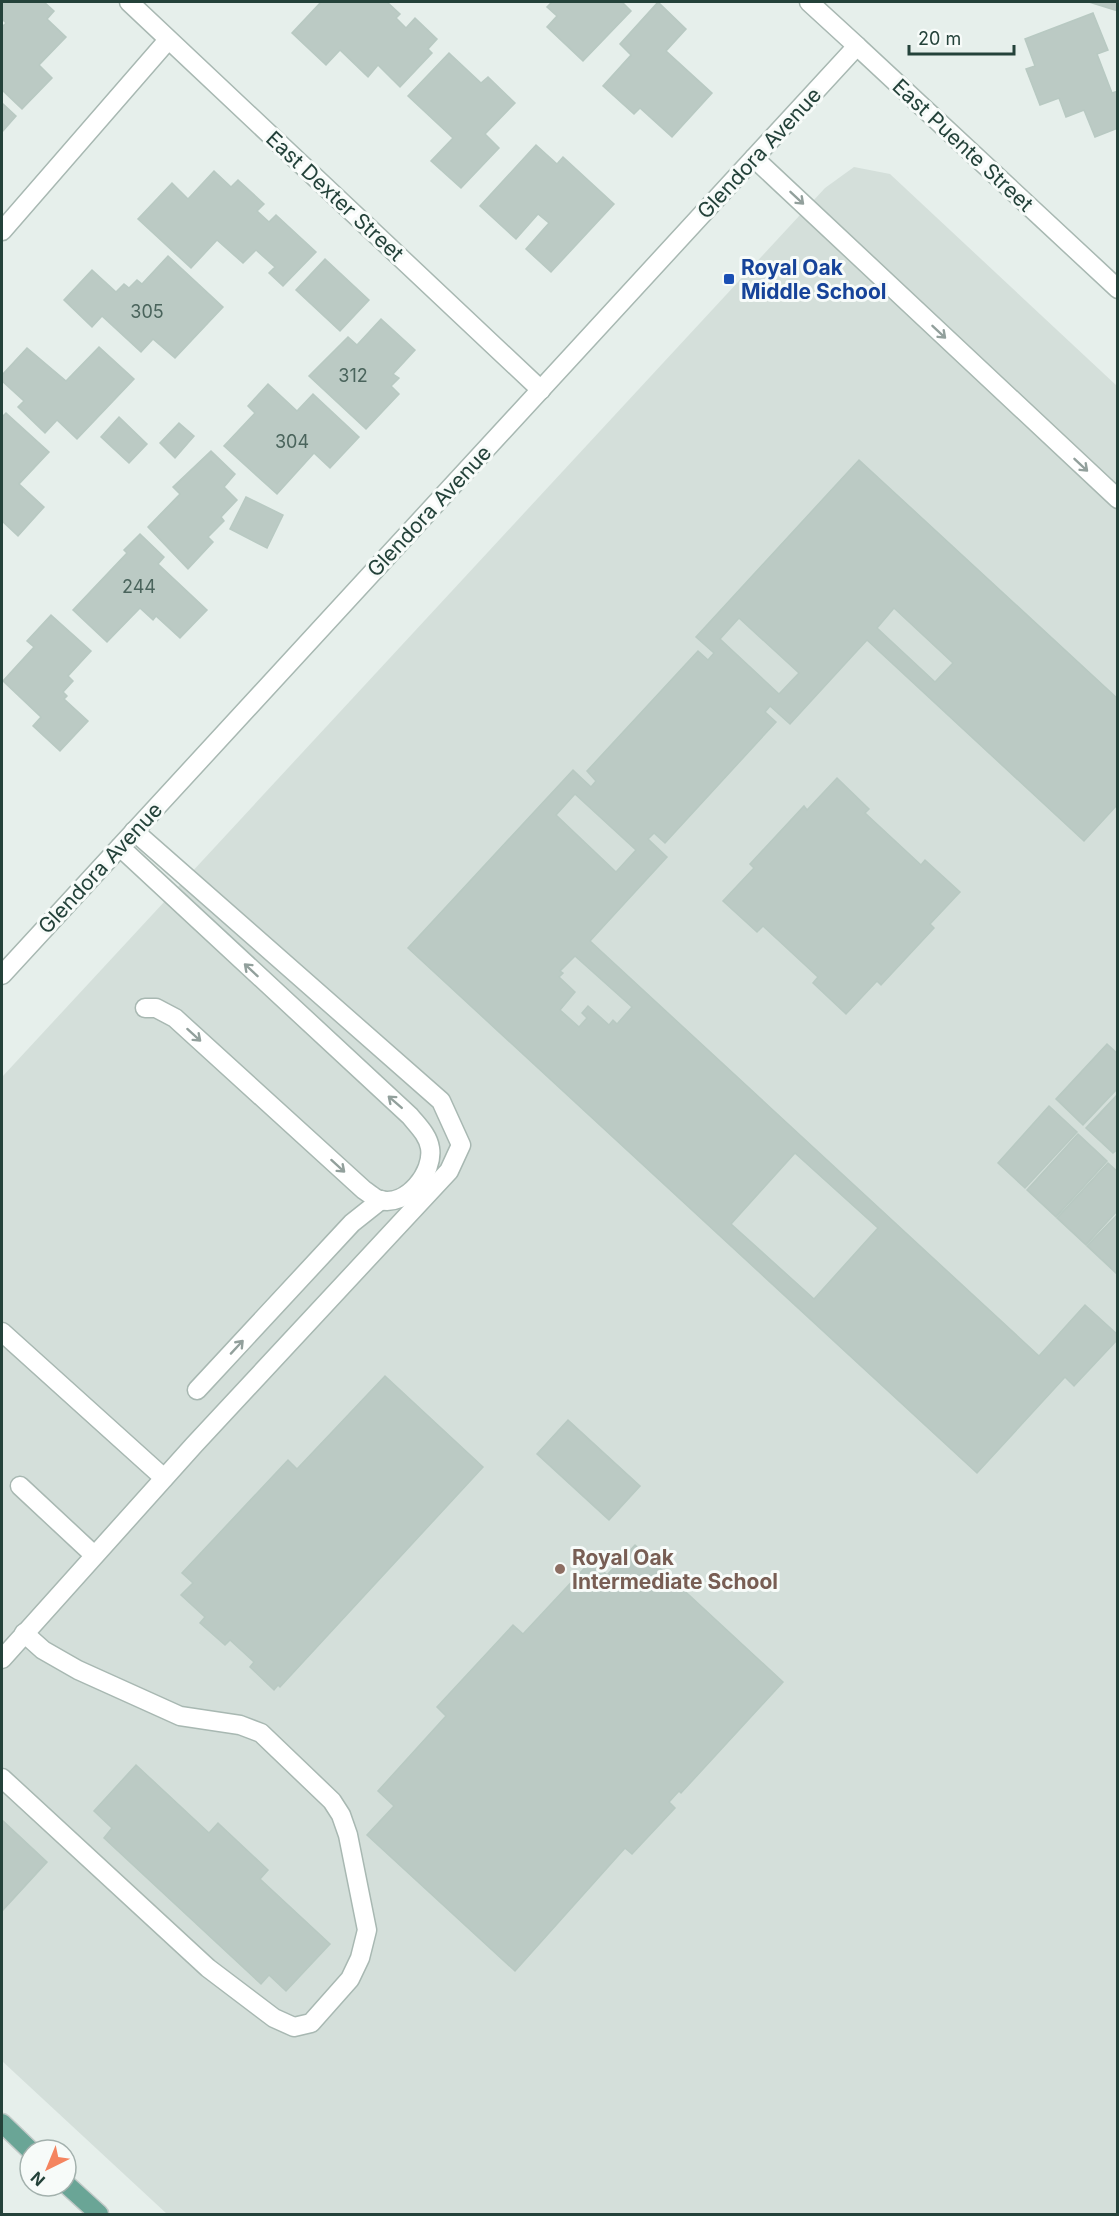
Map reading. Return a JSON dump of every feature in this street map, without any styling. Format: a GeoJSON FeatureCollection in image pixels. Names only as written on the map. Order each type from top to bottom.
{"type":"FeatureCollection","features":[{"type":"Feature","properties":{"kind":"main road"},"geometry":{"type":"LineString","coordinates":[[2,2123],[18,2138]]}},
{"type":"Feature","properties":{"kind":"main road"},"geometry":{"type":"LineString","coordinates":[[78,2195],[99,2214]]}},
{"type":"Feature","properties":{"kind":"street","name":"East Dexter Street"},"geometry":{"type":"LineString","coordinates":[[129,2],[541,390]]}},
{"type":"Feature","properties":{"kind":"street","name":"East Puente Street"},"geometry":{"type":"LineString","coordinates":[[809,2],[1118,289]]}},
{"type":"Feature","properties":{"kind":"street"},"geometry":{"type":"LineString","coordinates":[[2,231],[168,40]]}},
{"type":"Feature","properties":{"kind":"street","name":"Glendora Avenue"},"geometry":{"type":"LineString","coordinates":[[2,975],[857,46]]}},
{"type":"Feature","properties":{"kind":"street"},"geometry":{"type":"LineString","coordinates":[[754,158],[1118,499]]}},
{"type":"Feature","properties":{"kind":"street"},"geometry":{"type":"LineString","coordinates":[[2,1659],[164,1478],[450,1171],[461,1145],[441,1101],[134,831]]}},
{"type":"Feature","properties":{"kind":"street"},"geometry":{"type":"LineString","coordinates":[[120,847],[410,1116],[425,1134],[430,1149],[426,1174],[410,1192],[398,1199],[381,1200],[364,1190],[175,1018],[156,1008],[145,1008]]}},
{"type":"Feature","properties":{"kind":"street"},"geometry":{"type":"LineString","coordinates":[[197,1390],[352,1223],[381,1200]]}},
{"type":"Feature","properties":{"kind":"street"},"geometry":{"type":"LineString","coordinates":[[2,1332],[164,1478]]}},
{"type":"Feature","properties":{"kind":"street"},"geometry":{"type":"LineString","coordinates":[[20,1486],[94,1556]]}},
{"type":"Feature","properties":{"kind":"street"},"geometry":{"type":"LineString","coordinates":[[2,1778],[208,1968],[274,2018],[294,2027],[310,2023],[350,1979],[360,1958],[366,1930],[348,1835],[341,1815],[332,1800],[261,1733],[240,1725],[180,1716],[78,1670],[43,1650],[24,1633]]}},
{"type":"Feature","properties":{"kind":"shaded area","name":"Royal Oak Intermediate School"},"geometry":{"type":"Polygon","coordinates":[[[854,167],[890,174],[1117,386],[1117,2214],[167,2214],[2,2061],[2,1077],[825,188],[854,167]]]}},
{"type":"Feature","properties":{"kind":"building"},"geometry":{"type":"Polygon","coordinates":[[[2,2],[44,2],[54,11],[47,19],[66,37],[39,65],[52,78],[22,109],[2,90],[2,27],[6,23],[2,19],[2,2]]]}},
{"type":"Feature","properties":{"kind":"building"},"geometry":{"type":"Polygon","coordinates":[[[321,2],[387,2],[400,14],[396,18],[406,28],[415,18],[437,39],[428,49],[432,53],[400,87],[378,65],[368,77],[340,50],[326,65],[292,33],[321,2]]]}},
{"type":"Feature","properties":{"kind":"building"},"geometry":{"type":"Polygon","coordinates":[[[552,2],[622,2],[631,11],[583,61],[547,27],[557,16],[547,7],[552,2]]]}},
{"type":"Feature","properties":{"kind":"building"},"geometry":{"type":"Polygon","coordinates":[[[658,2],[686,29],[666,51],[712,93],[672,137],[640,108],[634,114],[603,86],[631,55],[620,44],[658,2]]]}},
{"type":"Feature","properties":{"kind":"building"},"geometry":{"type":"Polygon","coordinates":[[[1089,2],[1118,2],[1118,11],[1089,2]]]}},
{"type":"Feature","properties":{"kind":"building"},"geometry":{"type":"Polygon","coordinates":[[[1093,13],[1108,50],[1097,54],[1112,93],[1118,91],[1118,128],[1095,137],[1084,110],[1066,117],[1059,98],[1040,105],[1026,69],[1035,66],[1025,39],[1093,13]]]}},
{"type":"Feature","properties":{"kind":"building"},"geometry":{"type":"Polygon","coordinates":[[[449,53],[481,83],[488,77],[515,103],[485,134],[499,148],[461,188],[431,161],[453,138],[408,96],[449,53]]]}},
{"type":"Feature","properties":{"kind":"building"},"geometry":{"type":"Polygon","coordinates":[[[2,103],[16,116],[2,132],[2,103]]]}},
{"type":"Feature","properties":{"kind":"building"},"geometry":{"type":"Polygon","coordinates":[[[536,145],[557,164],[563,157],[614,204],[551,272],[526,249],[549,223],[538,214],[516,239],[480,206],[536,145]]]}},
{"type":"Feature","properties":{"kind":"building"},"geometry":{"type":"Polygon","coordinates":[[[214,171],[231,187],[238,180],[264,204],[257,211],[269,222],[276,215],[316,252],[283,286],[269,273],[275,267],[256,250],[243,263],[217,240],[191,268],[138,219],[172,183],[188,199],[214,171]]]}},
{"type":"Feature","properties":{"kind":"building"},"geometry":{"type":"Polygon","coordinates":[[[168,256],[223,307],[175,358],[153,339],[141,352],[102,316],[92,327],[64,300],[92,270],[116,292],[124,284],[129,288],[137,280],[142,284],[168,256]]]}},
{"type":"Feature","properties":{"kind":"building"},"geometry":{"type":"Polygon","coordinates":[[[325,259],[369,300],[340,331],[296,290],[325,259]]]}},
{"type":"Feature","properties":{"kind":"building"},"geometry":{"type":"Polygon","coordinates":[[[381,319],[415,350],[393,374],[399,378],[391,386],[399,394],[366,429],[309,376],[348,337],[357,345],[381,319]]]}},
{"type":"Feature","properties":{"kind":"building"},"geometry":{"type":"Polygon","coordinates":[[[99,347],[134,379],[77,439],[57,420],[45,433],[18,407],[24,401],[2,381],[2,375],[27,348],[66,381],[99,347]]]}},
{"type":"Feature","properties":{"kind":"building"},"geometry":{"type":"Polygon","coordinates":[[[268,384],[297,411],[313,394],[359,437],[330,468],[314,453],[277,494],[224,446],[255,413],[248,406],[268,384]]]}},
{"type":"Feature","properties":{"kind":"building"},"geometry":{"type":"Polygon","coordinates":[[[6,413],[49,452],[19,484],[44,507],[18,536],[2,521],[2,417],[6,413]]]}},
{"type":"Feature","properties":{"kind":"building"},"geometry":{"type":"Polygon","coordinates":[[[119,417],[147,444],[129,463],[101,437],[119,417]]]}},
{"type":"Feature","properties":{"kind":"building"},"geometry":{"type":"Polygon","coordinates":[[[179,423],[194,436],[175,458],[160,443],[179,423]]]}},
{"type":"Feature","properties":{"kind":"building"},"geometry":{"type":"Polygon","coordinates":[[[211,451],[235,474],[224,487],[237,500],[221,517],[224,521],[208,537],[213,542],[188,569],[148,527],[180,494],[173,487],[211,451]]]}},
{"type":"Feature","properties":{"kind":"building"},"geometry":{"type":"Polygon","coordinates":[[[859,460],[1118,699],[1118,804],[1084,841],[867,640],[790,724],[770,706],[765,712],[776,722],[665,843],[654,833],[648,839],[667,857],[590,941],[1039,1356],[1085,1305],[1118,1335],[1118,1339],[1074,1386],[1065,1377],[977,1473],[408,948],[573,770],[591,787],[596,781],[587,771],[698,651],[708,660],[714,653],[696,637],[859,460]],[[894,608],[877,628],[935,682],[953,663],[894,608]],[[739,618],[720,639],[779,694],[799,673],[739,618]],[[575,794],[556,815],[616,872],[636,850],[575,794]],[[575,956],[560,971],[563,973],[559,977],[575,992],[560,1010],[579,1027],[587,1018],[582,1013],[588,1006],[609,1025],[613,1020],[617,1024],[632,1007],[575,956]],[[795,1153],[731,1224],[814,1299],[878,1228],[795,1153]]]}},
{"type":"Feature","properties":{"kind":"building"},"geometry":{"type":"Polygon","coordinates":[[[246,497],[283,515],[267,548],[230,529],[246,497]]]}},
{"type":"Feature","properties":{"kind":"building"},"geometry":{"type":"Polygon","coordinates":[[[140,534],[164,557],[158,564],[207,610],[180,638],[156,616],[153,620],[140,608],[107,642],[73,610],[127,553],[124,550],[140,534]]]}},
{"type":"Feature","properties":{"kind":"building"},"geometry":{"type":"Polygon","coordinates":[[[51,615],[91,651],[68,676],[73,681],[63,692],[67,696],[64,699],[88,721],[60,751],[33,726],[41,717],[3,681],[34,647],[27,641],[51,615]]]}},
{"type":"Feature","properties":{"kind":"building"},"geometry":{"type":"Polygon","coordinates":[[[837,778],[869,809],[865,813],[921,865],[925,860],[960,892],[930,924],[934,928],[881,985],[877,981],[846,1014],[813,983],[818,977],[763,926],[757,932],[723,901],[754,868],[750,864],[804,806],[807,810],[837,778]]]}},
{"type":"Feature","properties":{"kind":"building"},"geometry":{"type":"Polygon","coordinates":[[[1107,1044],[1118,1054],[1118,1088],[1083,1125],[1056,1099],[1107,1044]]]}},
{"type":"Feature","properties":{"kind":"building"},"geometry":{"type":"Polygon","coordinates":[[[1118,1094],[1118,1149],[1113,1153],[1086,1128],[1118,1094]]]}},
{"type":"Feature","properties":{"kind":"building"},"geometry":{"type":"Polygon","coordinates":[[[1049,1106],[1077,1132],[1025,1188],[998,1163],[1049,1106]]]}},
{"type":"Feature","properties":{"kind":"building"},"geometry":{"type":"Polygon","coordinates":[[[1078,1134],[1107,1161],[1056,1217],[1027,1190],[1078,1134]]]}},
{"type":"Feature","properties":{"kind":"building"},"geometry":{"type":"Polygon","coordinates":[[[1108,1163],[1118,1172],[1118,1210],[1086,1245],[1057,1218],[1108,1163]]]}},
{"type":"Feature","properties":{"kind":"building"},"geometry":{"type":"Polygon","coordinates":[[[1118,1214],[1118,1270],[1116,1273],[1087,1246],[1118,1214]]]}},
{"type":"Feature","properties":{"kind":"building"},"geometry":{"type":"Polygon","coordinates":[[[385,1376],[483,1467],[280,1687],[278,1685],[274,1690],[250,1667],[254,1662],[230,1640],[225,1645],[200,1623],[205,1617],[181,1595],[193,1583],[182,1573],[288,1460],[297,1469],[385,1376]]]}},
{"type":"Feature","properties":{"kind":"building"},"geometry":{"type":"Polygon","coordinates":[[[568,1420],[640,1486],[609,1520],[537,1454],[568,1420]]]}},
{"type":"Feature","properties":{"kind":"building"},"geometry":{"type":"Polygon","coordinates":[[[635,1545],[783,1682],[681,1793],[679,1791],[669,1802],[675,1808],[632,1854],[625,1848],[515,1971],[367,1835],[394,1806],[378,1791],[446,1716],[437,1707],[513,1625],[523,1634],[592,1560],[607,1575],[635,1545]]]}},
{"type":"Feature","properties":{"kind":"building"},"geometry":{"type":"Polygon","coordinates":[[[136,1765],[209,1833],[218,1823],[268,1870],[260,1879],[330,1944],[286,1991],[269,1975],[261,1984],[104,1838],[112,1828],[94,1811],[136,1765]]]}},
{"type":"Feature","properties":{"kind":"building"},"geometry":{"type":"Polygon","coordinates":[[[2,1820],[47,1862],[2,1911],[2,1820]]]}},
{"type":"Feature","properties":{"kind":"place","name":"Royal Oak Middle School"},"geometry":{"type":"Point","coordinates":[729,279]}},
{"type":"Feature","properties":{"kind":"place","name":"Royal Oak Intermediate School"},"geometry":{"type":"Point","coordinates":[560,1569]}}]}
